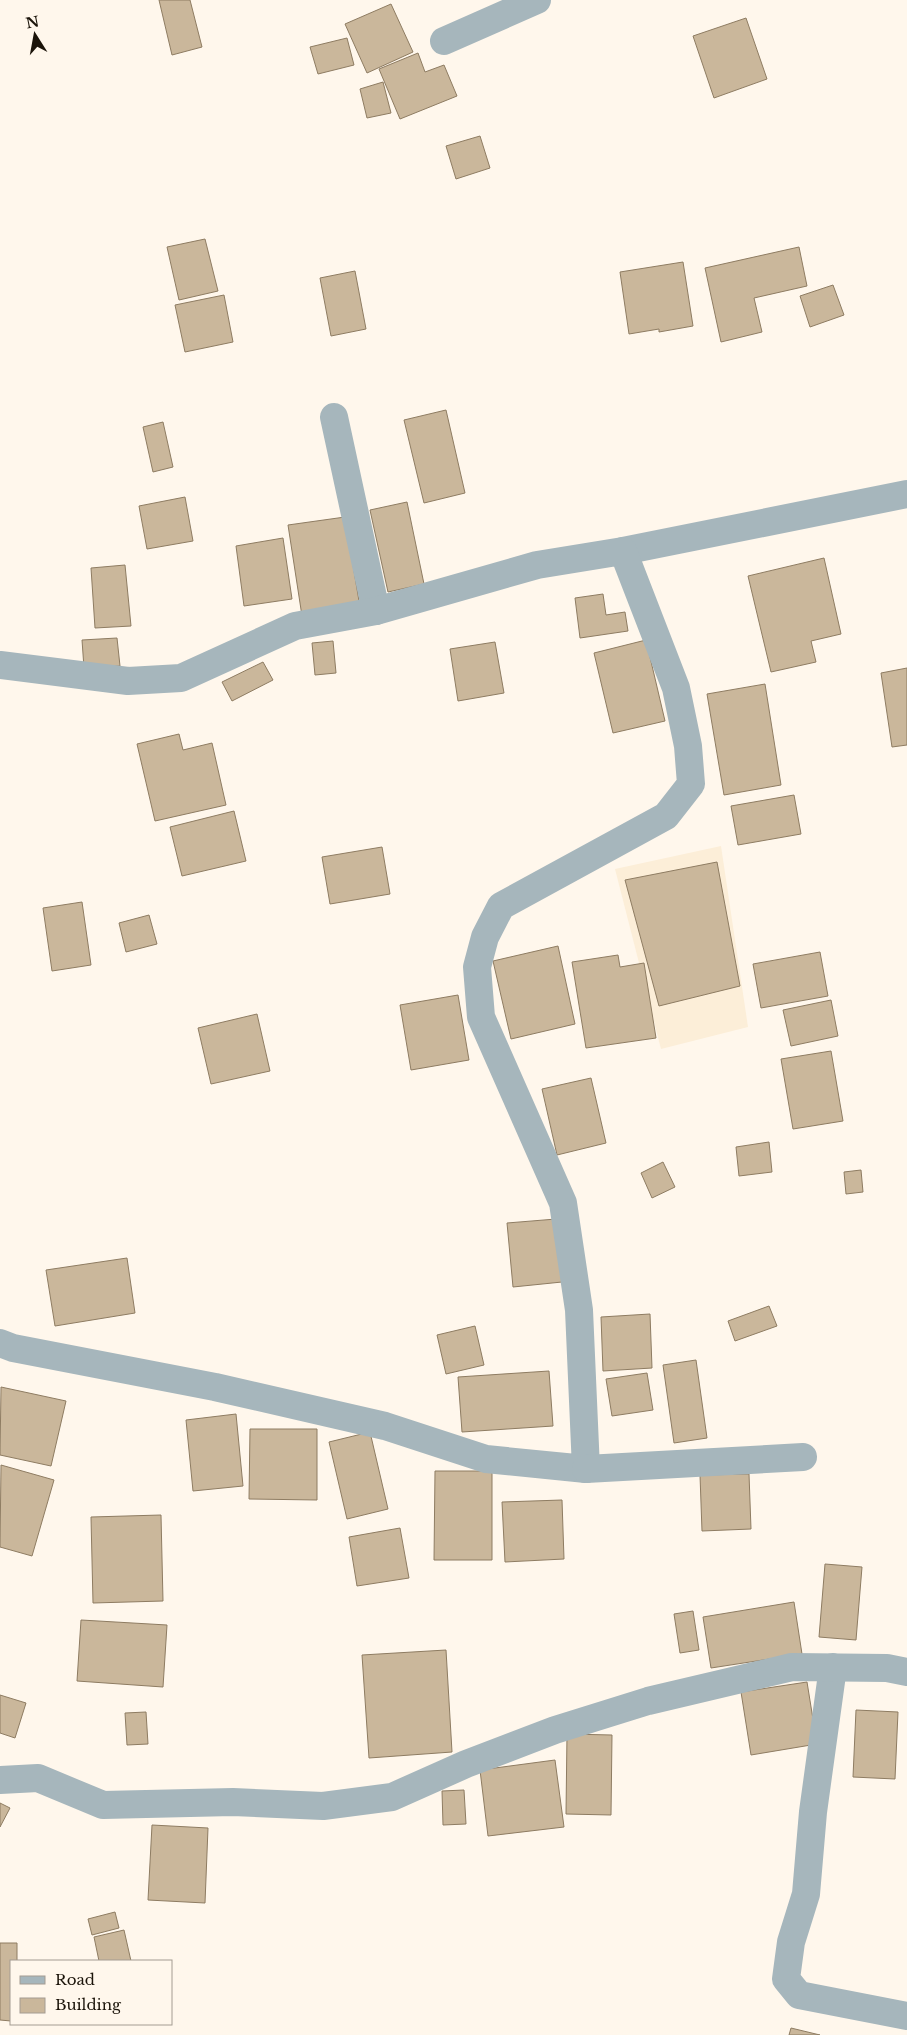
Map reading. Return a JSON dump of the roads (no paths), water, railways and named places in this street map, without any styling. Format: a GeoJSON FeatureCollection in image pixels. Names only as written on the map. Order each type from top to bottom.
{"type":"FeatureCollection","features":[{"type":"Feature","properties":{"kind":"street"},"geometry":{"type":"LineString","coordinates":[[444,41],[537,0]]}},
{"type":"Feature","properties":{"kind":"street"},"geometry":{"type":"LineString","coordinates":[[334,417],[376,611]]}},
{"type":"Feature","properties":{"kind":"street"},"geometry":{"type":"LineString","coordinates":[[0,665],[128,681],[181,678],[295,626],[376,611],[536,565],[623,551],[907,494]]}},
{"type":"Feature","properties":{"kind":"street"},"geometry":{"type":"LineString","coordinates":[[586,1469],[579,1310],[563,1204],[481,1017],[477,967],[485,937],[501,906],[666,816],[691,784],[688,746],[676,688],[623,551]]}},
{"type":"Feature","properties":{"kind":"street"},"geometry":{"type":"LineString","coordinates":[[0,1343],[13,1348],[216,1386],[384,1426],[486,1459],[586,1469],[803,1457]]}},
{"type":"Feature","properties":{"kind":"street"},"geometry":{"type":"LineString","coordinates":[[0,1780],[38,1778],[103,1806],[233,1802],[323,1806],[392,1797],[466,1764],[555,1730],[648,1701],[792,1667],[887,1668],[907,1672]]}},
{"type":"Feature","properties":{"kind":"street"},"geometry":{"type":"LineString","coordinates":[[833,1668],[813,1812],[806,1894],[791,1942],[786,1978],[799,1995],[907,2016]]}}]}
